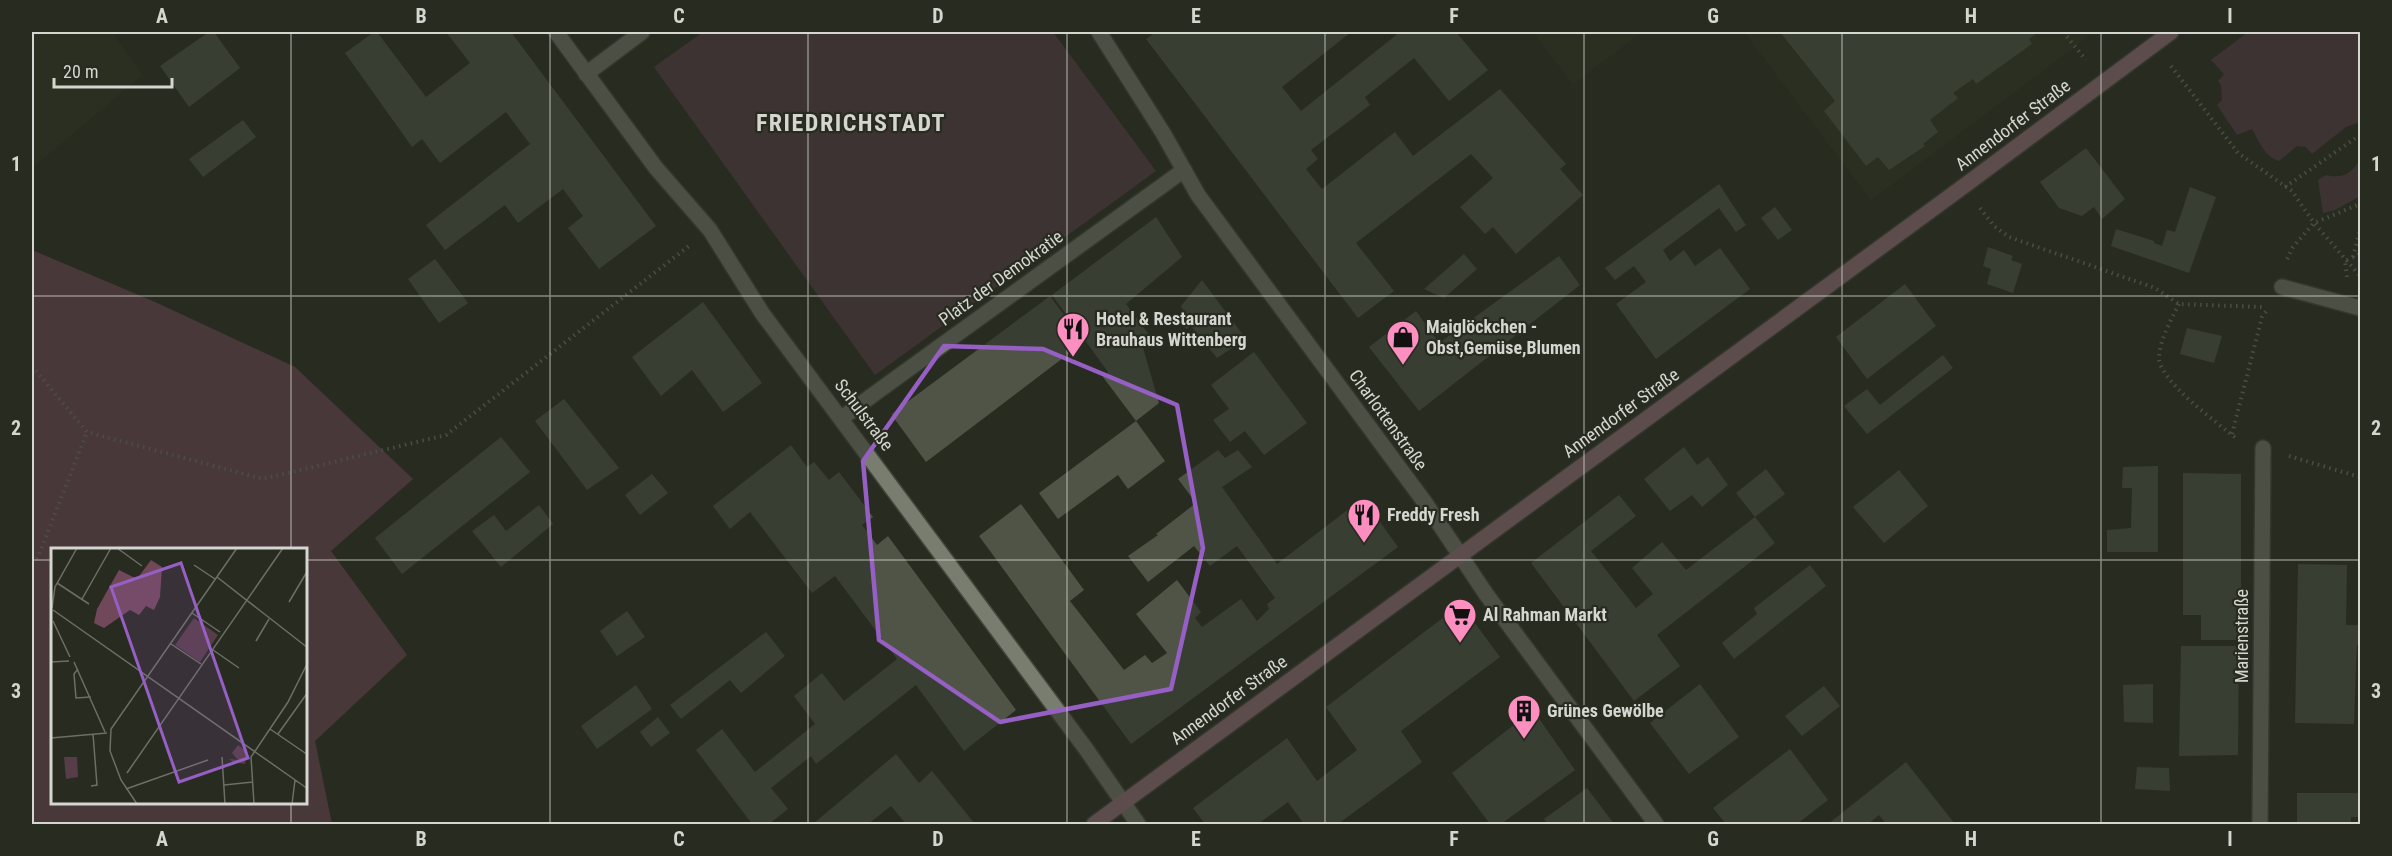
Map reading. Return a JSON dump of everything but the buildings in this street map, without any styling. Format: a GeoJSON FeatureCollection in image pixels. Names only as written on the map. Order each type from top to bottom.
{"type":"FeatureCollection","features":[{"type":"Feature","properties":{"kind":"main road","name":"Annendorfer Straße"},"geometry":{"type":"LineString","coordinates":[[1094,825],[2171,32]]}},
{"type":"Feature","properties":{"kind":"street","name":"Schulstraße"},"geometry":{"type":"LineString","coordinates":[[556,32],[656,168],[710,230],[762,313],[1086,749],[1138,825]]}},
{"type":"Feature","properties":{"kind":"street"},"geometry":{"type":"LineString","coordinates":[[586,74],[642,32]]}},
{"type":"Feature","properties":{"kind":"street","name":"Charlottenstraße"},"geometry":{"type":"LineString","coordinates":[[1099,32],[1198,195],[1426,504],[1460,556],[1656,825]]}},
{"type":"Feature","properties":{"kind":"street","name":"Platz der Demokratie"},"geometry":{"type":"LineString","coordinates":[[842,418],[1184,170]]}},
{"type":"Feature","properties":{"kind":"street"},"geometry":{"type":"LineString","coordinates":[[2282,287],[2361,308]]}},
{"type":"Feature","properties":{"kind":"street","name":"Marienstraße"},"geometry":{"type":"LineString","coordinates":[[2260,825],[2262,448]]}},
{"type":"Feature","properties":{"kind":"path"},"geometry":{"type":"LineString","coordinates":[[2064,32],[2077,50]]}},
{"type":"Feature","properties":{"kind":"path"},"geometry":{"type":"LineString","coordinates":[[2174,71],[2238,153],[2292,191],[2314,223],[2345,261],[2361,276]]}},
{"type":"Feature","properties":{"kind":"path"},"geometry":{"type":"LineString","coordinates":[[2285,186],[2361,135]]}},
{"type":"Feature","properties":{"kind":"path"},"geometry":{"type":"LineString","coordinates":[[2284,265],[2293,247],[2314,223],[2361,204]]}},
{"type":"Feature","properties":{"kind":"path"},"geometry":{"type":"LineString","coordinates":[[1984,214],[1994,226],[2009,237],[2156,288],[2180,304],[2269,308],[2262,317],[2232,434]]}},
{"type":"Feature","properties":{"kind":"path"},"geometry":{"type":"LineString","coordinates":[[32,366],[87,432],[263,479],[446,435],[710,230]]}},
{"type":"Feature","properties":{"kind":"path"},"geometry":{"type":"LineString","coordinates":[[2353,258],[2361,230]]}},
{"type":"Feature","properties":{"kind":"path"},"geometry":{"type":"LineString","coordinates":[[2345,261],[2361,254]]}},
{"type":"Feature","properties":{"kind":"path"},"geometry":{"type":"LineString","coordinates":[[2345,261],[2349,286]]}},
{"type":"Feature","properties":{"kind":"path"},"geometry":{"type":"LineString","coordinates":[[2180,304],[2164,336],[2158,358],[2166,376],[2199,408],[2240,441],[2361,477]]}},
{"type":"Feature","properties":{"kind":"path"},"geometry":{"type":"LineString","coordinates":[[32,563],[38,557],[87,432]]}},
{"type":"Feature","properties":{"kind":"highlighted area"},"geometry":{"type":"Polygon","coordinates":[[[944,346],[1043,349],[1177,405],[1203,548],[1171,689],[1000,722],[879,640],[863,461],[944,346]]]}},
{"type":"Feature","properties":{"kind":"shaded area"},"geometry":{"type":"Polygon","coordinates":[[[32,32],[112,32],[142,75],[32,168],[32,32]]]}},
{"type":"Feature","properties":{"kind":"shaded area"},"geometry":{"type":"Polygon","coordinates":[[[703,32],[1053,32],[1156,171],[875,375],[654,67],[703,32]]]}},
{"type":"Feature","properties":{"kind":"shaded area"},"geometry":{"type":"Polygon","coordinates":[[[1533,32],[1642,32],[1573,84],[1533,32]]]}},
{"type":"Feature","properties":{"kind":"shaded area"},"geometry":{"type":"Polygon","coordinates":[[[1744,32],[2094,32],[1871,200],[1744,32]]]}},
{"type":"Feature","properties":{"kind":"shaded area"},"geometry":{"type":"Polygon","coordinates":[[[2248,32],[2360,32],[2360,122],[2346,127],[2312,154],[2306,147],[2297,146],[2279,161],[2269,156],[2252,129],[2237,135],[2217,105],[2222,100],[2221,85],[2218,81],[2224,74],[2211,60],[2248,32]]]}},
{"type":"Feature","properties":{"kind":"shaded area"},"geometry":{"type":"Polygon","coordinates":[[[2360,159],[2360,196],[2335,210],[2323,213],[2318,180],[2326,175],[2342,176],[2350,172],[2360,159]]]}},
{"type":"Feature","properties":{"kind":"shaded area"},"geometry":{"type":"Polygon","coordinates":[[[32,250],[155,302],[295,367],[413,479],[331,551],[407,655],[315,741],[332,824],[32,824],[32,250]]]}},
{"type":"Feature","properties":{"kind":"place","name":"Hotel & Restaurant Brauhaus Wittenberg"},"geometry":{"type":"Point","coordinates":[1073,358]}},
{"type":"Feature","properties":{"kind":"place","name":"Maiglöckchen - Obst,Gemüse,Blumen"},"geometry":{"type":"Point","coordinates":[1403,366]}},
{"type":"Feature","properties":{"kind":"place","name":"Freddy Fresh"},"geometry":{"type":"Point","coordinates":[1364,544]}},
{"type":"Feature","properties":{"kind":"place","name":"Al Rahman Markt"},"geometry":{"type":"Point","coordinates":[1460,644]}},
{"type":"Feature","properties":{"kind":"place","name":"Grünes Gewölbe"},"geometry":{"type":"Point","coordinates":[1524,740]}},
{"type":"Feature","properties":{"kind":"district","name":"FRIEDRICHSTADT"},"geometry":{"type":"Point","coordinates":[851,123]}}]}
